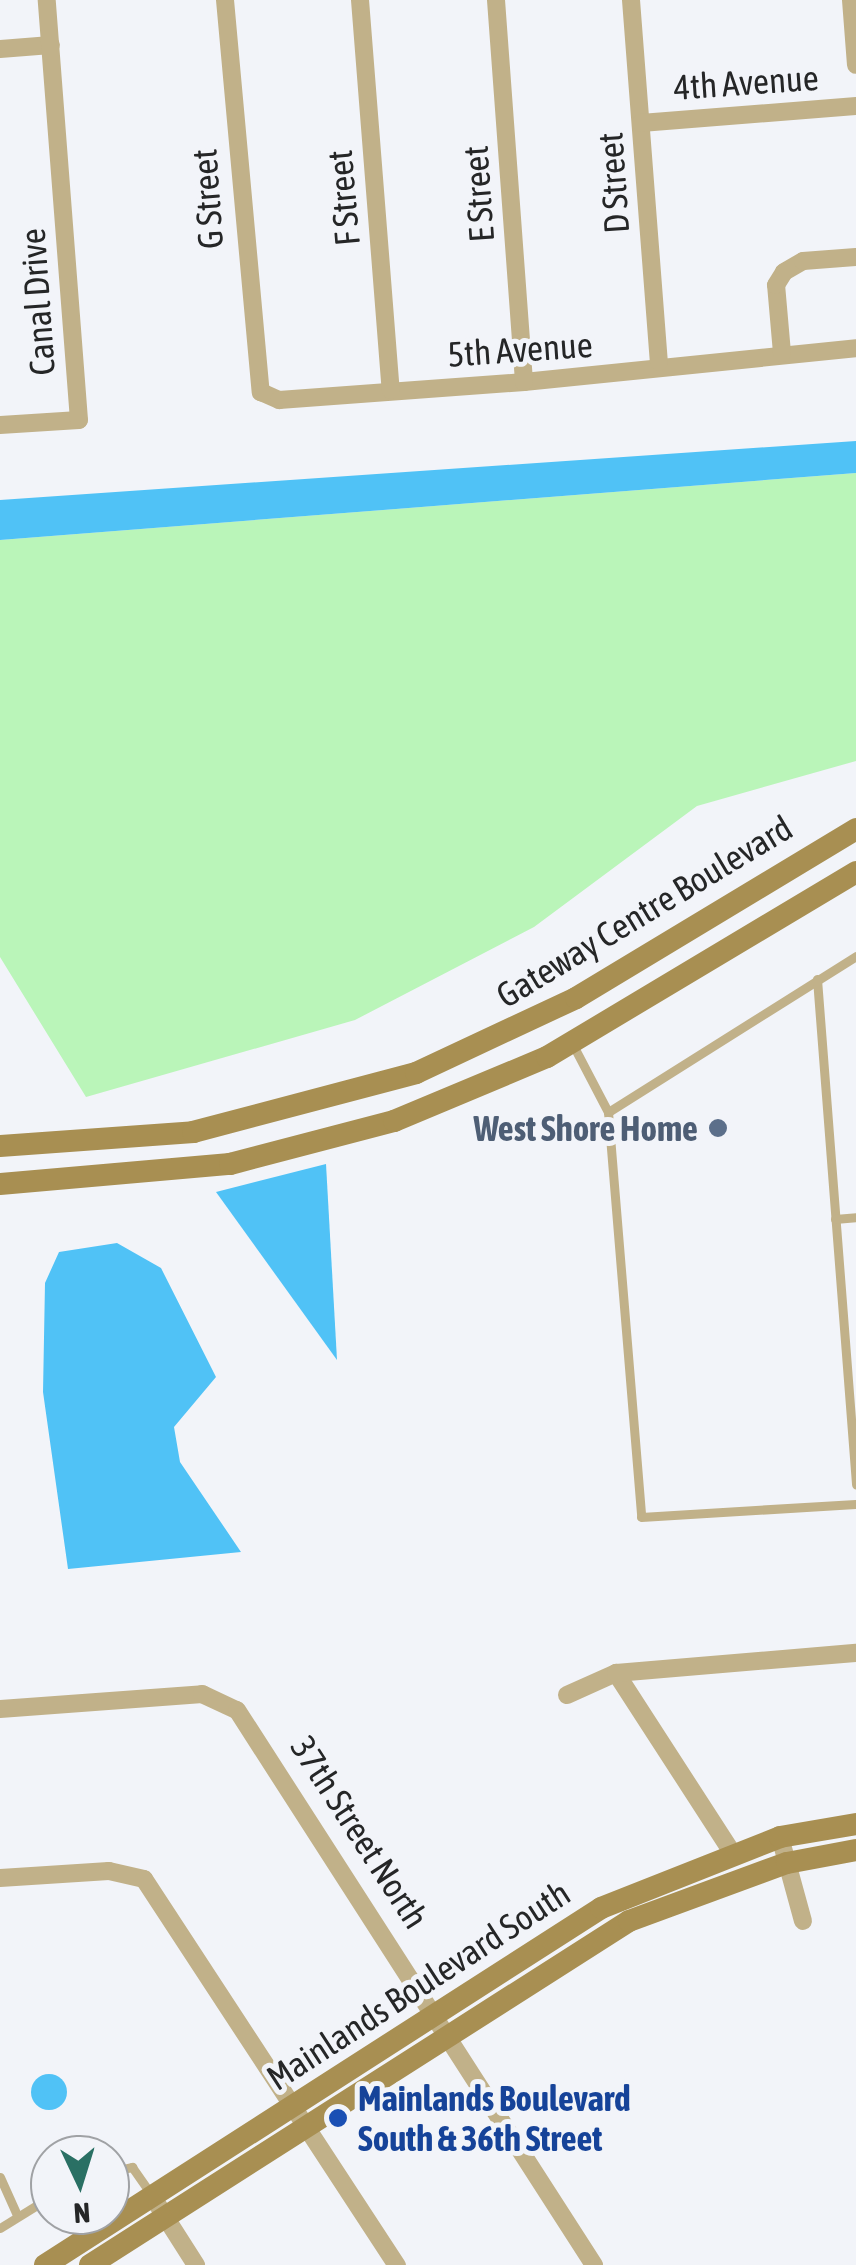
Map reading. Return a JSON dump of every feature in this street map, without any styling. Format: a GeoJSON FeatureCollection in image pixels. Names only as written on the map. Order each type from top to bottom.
{"type":"FeatureCollection","features":[{"type":"Feature","properties":{"kind":"street","name":"Canal Drive"},"geometry":{"type":"LineString","coordinates":[[0,426],[78,420],[47,0]]}},
{"type":"Feature","properties":{"kind":"street","name":"G Street"},"geometry":{"type":"LineString","coordinates":[[225,0],[260,392]]}},
{"type":"Feature","properties":{"kind":"street","name":"F Street"},"geometry":{"type":"LineString","coordinates":[[360,0],[391,390]]}},
{"type":"Feature","properties":{"kind":"street","name":"E Street"},"geometry":{"type":"LineString","coordinates":[[496,0],[524,382]]}},
{"type":"Feature","properties":{"kind":"street","name":"D Street"},"geometry":{"type":"LineString","coordinates":[[631,0],[659,362]]}},
{"type":"Feature","properties":{"kind":"street"},"geometry":{"type":"LineString","coordinates":[[851,0],[856,65]]}},
{"type":"Feature","properties":{"kind":"street"},"geometry":{"type":"LineString","coordinates":[[0,49],[50,45]]}},
{"type":"Feature","properties":{"kind":"street","name":"4th Avenue"},"geometry":{"type":"LineString","coordinates":[[641,123],[856,106]]}},
{"type":"Feature","properties":{"kind":"street"},"geometry":{"type":"LineString","coordinates":[[782,353],[776,286],[784,272],[856,258]]}},
{"type":"Feature","properties":{"kind":"street","name":"5th Avenue"},"geometry":{"type":"LineString","coordinates":[[260,392],[279,400],[524,382],[630,374],[659,362],[856,348]]}},
{"type":"Feature","properties":{"kind":"street","name":"Gateway Centre Boulevard"},"geometry":{"type":"LineString","coordinates":[[0,1146],[194,1132],[416,1073],[576,998],[856,829]]}},
{"type":"Feature","properties":{"kind":"street","name":"Gateway Centre Boulevard"},"geometry":{"type":"LineString","coordinates":[[0,1184],[142,1178],[312,1146],[479,1089],[572,1043],[856,872]]}},
{"type":"Feature","properties":{"kind":"street"},"geometry":{"type":"LineString","coordinates":[[566,1695],[616,1673],[856,1653]]}},
{"type":"Feature","properties":{"kind":"street"},"geometry":{"type":"LineString","coordinates":[[616,1673],[733,1854]]}},
{"type":"Feature","properties":{"kind":"street","name":"37th Street North"},"geometry":{"type":"LineString","coordinates":[[0,1709],[220,1698],[256,1731],[594,2265]]}},
{"type":"Feature","properties":{"kind":"street","name":"Mainlands Boulevard South"},"geometry":{"type":"LineString","coordinates":[[90,2265],[166,2217],[438,2013],[601,1908],[780,1837],[856,1824]]}},
{"type":"Feature","properties":{"kind":"street"},"geometry":{"type":"LineString","coordinates":[[780,1837],[803,1921]]}},
{"type":"Feature","properties":{"kind":"street","name":"Mainlands Boulevard South"},"geometry":{"type":"LineString","coordinates":[[44,2265],[152,2196],[451,2034],[629,1921],[787,1862],[856,1850]]}},
{"type":"Feature","properties":{"kind":"street"},"geometry":{"type":"LineString","coordinates":[[0,1878],[109,1871],[144,1879],[397,2265]]}},
{"type":"Feature","properties":{"kind":"street"},"geometry":{"type":"LineString","coordinates":[[152,2196],[196,2265]]}},
{"type":"Feature","properties":{"kind":"lane"},"geometry":{"type":"LineString","coordinates":[[608,1112],[856,956]]}},
{"type":"Feature","properties":{"kind":"lane"},"geometry":{"type":"LineString","coordinates":[[816,978],[856,1484]]}},
{"type":"Feature","properties":{"kind":"lane"},"geometry":{"type":"LineString","coordinates":[[572,1043],[608,1112],[641,1517],[856,1504]]}},
{"type":"Feature","properties":{"kind":"lane"},"geometry":{"type":"LineString","coordinates":[[835,1219],[856,1217]]}},
{"type":"Feature","properties":{"kind":"lane"},"geometry":{"type":"LineString","coordinates":[[130,2167],[152,2196]]}},
{"type":"Feature","properties":{"kind":"lane"},"geometry":{"type":"LineString","coordinates":[[0,2177],[16,2216]]}},
{"type":"Feature","properties":{"kind":"lane"},"geometry":{"type":"LineString","coordinates":[[0,2228],[30,2208]]}},
{"type":"Feature","properties":{"kind":"green space"},"geometry":{"type":"Polygon","coordinates":[[[856,473],[856,761],[697,806],[534,927],[355,1020],[86,1097],[0,957],[0,540],[856,473]]]}},
{"type":"Feature","properties":{"kind":"water"},"geometry":{"type":"Polygon","coordinates":[[[856,441],[856,473],[0,540],[0,500],[856,441]]]}},
{"type":"Feature","properties":{"kind":"water"},"geometry":{"type":"Polygon","coordinates":[[[326,1164],[337,1360],[216,1192],[326,1164]]]}},
{"type":"Feature","properties":{"kind":"water"},"geometry":{"type":"Polygon","coordinates":[[[117,1243],[161,1268],[216,1377],[174,1427],[180,1462],[241,1552],[68,1569],[43,1392],[45,1283],[59,1252],[117,1243]]]}},
{"type":"Feature","properties":{"kind":"water"},"geometry":{"type":"Polygon","coordinates":[[[49,2074],[62,2079],[67,2092],[62,2105],[49,2110],[36,2105],[31,2092],[36,2079],[49,2074]]]}},
{"type":"Feature","properties":{"kind":"place","name":"West Shore Home"},"geometry":{"type":"Point","coordinates":[718,1128]}},
{"type":"Feature","properties":{"kind":"place","name":"Mainlands Boulevard South & 36th Street"},"geometry":{"type":"Point","coordinates":[338,2118]}}]}
